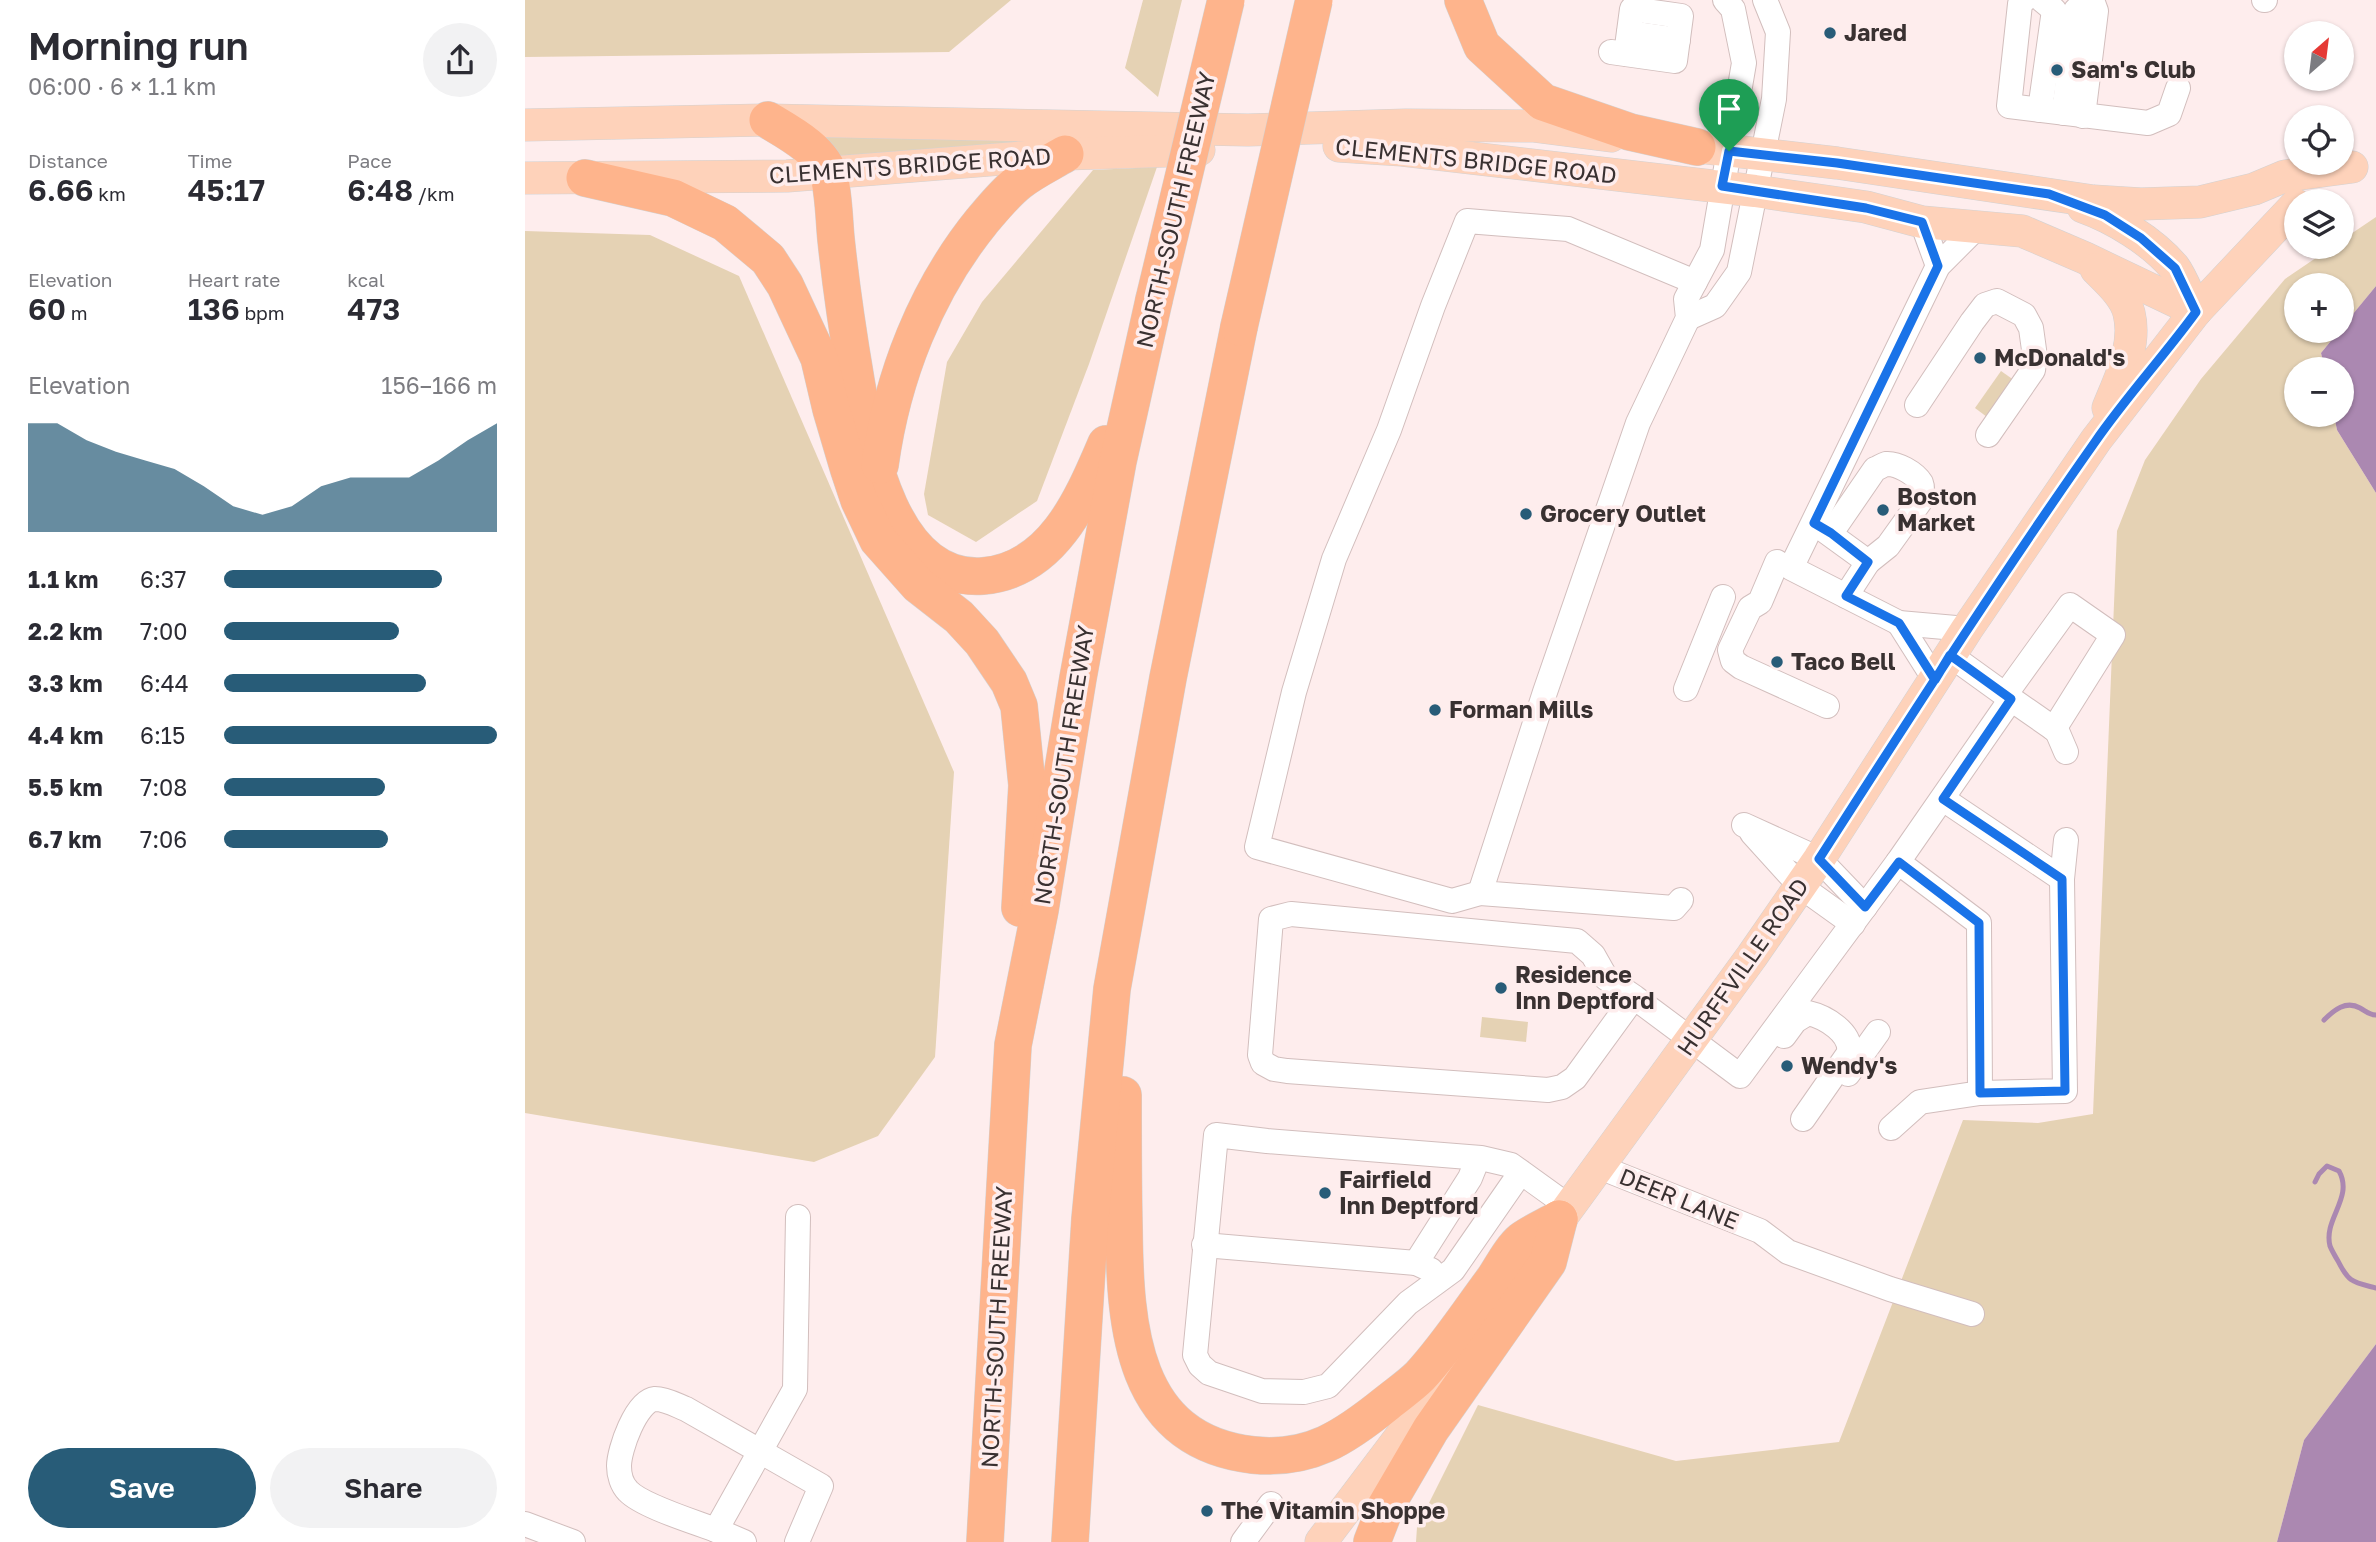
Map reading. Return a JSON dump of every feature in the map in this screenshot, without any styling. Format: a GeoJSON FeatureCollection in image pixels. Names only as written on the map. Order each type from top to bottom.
{"type":"FeatureCollection","features":[{"type":"Feature","properties":{"kind":"highway","name":"NORTH-SOUTH FREEWAY"},"geometry":{"type":"LineString","coordinates":[[985,1542],[1013,1045],[1040,910],[1077,678],[1118,461],[1226,0]]}},
{"type":"Feature","properties":{"kind":"highway"},"geometry":{"type":"LineString","coordinates":[[1070,1542],[1090,1219],[1112,989],[1168,678],[1239,327],[1314,0]]}},
{"type":"Feature","properties":{"kind":"highway"},"geometry":{"type":"LineString","coordinates":[[1463,0],[1482,46],[1543,102],[1630,132],[1713,149]]}},
{"type":"Feature","properties":{"kind":"highway"},"geometry":{"type":"LineString","coordinates":[[768,120],[808,145],[829,173],[844,316],[864,432],[878,477],[896,520],[909,540],[927,559],[941,566],[975,576],[999,574],[1017,567],[1041,552],[1058,533],[1081,500],[1106,445],[1154,300]]}},
{"type":"Feature","properties":{"kind":"highway"},"geometry":{"type":"LineString","coordinates":[[878,477],[885,426],[918,322],[949,267],[971,234],[1004,196],[1019,182],[1065,155]]}},
{"type":"Feature","properties":{"kind":"highway"},"geometry":{"type":"LineString","coordinates":[[585,178],[673,198],[701,210],[725,223],[768,259],[785,285],[819,358],[849,470],[859,500],[878,540],[918,585],[972,630],[994,657],[1009,682],[1019,706],[1027,785],[1013,1045]]}},
{"type":"Feature","properties":{"kind":"highway"},"geometry":{"type":"LineString","coordinates":[[1112,989],[1123,1083],[1124,1262],[1132,1338],[1142,1373],[1158,1404],[1181,1427],[1207,1441],[1246,1454],[1275,1456],[1302,1453],[1327,1445],[1348,1433],[1419,1376],[1460,1325],[1520,1241],[1564,1213]]}},
{"type":"Feature","properties":{"kind":"highway"},"geometry":{"type":"LineString","coordinates":[[1372,1542],[1386,1506],[1431,1429],[1548,1262],[1564,1213]]}},
{"type":"Feature","properties":{"kind":"main road","name":"CLEMENTS BRIDGE ROAD"},"geometry":{"type":"LineString","coordinates":[[525,125],[768,120],[1248,130],[1406,125],[1533,126],[2141,204],[2200,202],[2254,189],[2285,176],[2364,163]]}},
{"type":"Feature","properties":{"kind":"main road"},"geometry":{"type":"LineString","coordinates":[[525,136],[586,124]]}},
{"type":"Feature","properties":{"kind":"main road","name":"CLEMENTS BRIDGE ROAD"},"geometry":{"type":"LineString","coordinates":[[525,178],[787,176],[1065,155],[1350,146],[1722,186],[1866,208],[1922,222],[2022,231],[2085,258],[2196,312]]}},
{"type":"Feature","properties":{"kind":"main road","name":"CLEMENTS BRIDGE ROAD"},"geometry":{"type":"LineString","coordinates":[[2322,189],[2364,163]]}},
{"type":"Feature","properties":{"kind":"main road","name":"CLEMENTS BRIDGE ROAD"},"geometry":{"type":"LineString","coordinates":[[2049,194],[2105,215],[2141,238],[2175,268],[2196,312]]}},
{"type":"Feature","properties":{"kind":"main road"},"geometry":{"type":"LineString","coordinates":[[2196,312],[2284,218]]}},
{"type":"Feature","properties":{"kind":"main road"},"geometry":{"type":"LineString","coordinates":[[2085,258],[2116,290],[2129,312],[2131,349],[2096,440]]}},
{"type":"Feature","properties":{"kind":"main road","name":"HURFFVILLE ROAD"},"geometry":{"type":"LineString","coordinates":[[1321,1542],[1438,1389],[1597,1166],[1691,1040],[1819,859],[1967,629],[2096,440],[2196,312]]}},
{"type":"Feature","properties":{"kind":"street"},"geometry":{"type":"LineString","coordinates":[[1480,892],[1545,692],[1638,423],[1688,318],[1686,299],[1712,250],[1722,186],[1713,149],[1744,63],[1733,9],[1725,0]]}},
{"type":"Feature","properties":{"kind":"street"},"geometry":{"type":"LineString","coordinates":[[1688,318],[1715,306],[1739,272],[1774,99],[1778,32],[1765,0]]}},
{"type":"Feature","properties":{"kind":"street"},"geometry":{"type":"LineString","coordinates":[[2024,0],[2020,4],[2009,106],[2148,123],[2169,114],[2178,88]]}},
{"type":"Feature","properties":{"kind":"street"},"geometry":{"type":"LineString","coordinates":[[2032,0],[2058,112]]}},
{"type":"Feature","properties":{"kind":"street"},"geometry":{"type":"LineString","coordinates":[[2042,0],[2058,112]]}},
{"type":"Feature","properties":{"kind":"street"},"geometry":{"type":"LineString","coordinates":[[2058,112],[2075,10],[2092,3]]}},
{"type":"Feature","properties":{"kind":"street"},"geometry":{"type":"LineString","coordinates":[[1632,9],[1681,16],[1678,40],[1675,61],[1622,47],[1632,9]]}},
{"type":"Feature","properties":{"kind":"street"},"geometry":{"type":"LineString","coordinates":[[1681,900],[1674,908],[1480,892],[1452,901],[1257,847],[1294,692],[1334,559],[1389,429],[1467,221],[1568,229],[1695,282]]}},
{"type":"Feature","properties":{"kind":"street"},"geometry":{"type":"LineString","coordinates":[[1922,222],[1938,266]]}},
{"type":"Feature","properties":{"kind":"street"},"geometry":{"type":"LineString","coordinates":[[1822,528],[1938,266],[1977,227]]}},
{"type":"Feature","properties":{"kind":"street"},"geometry":{"type":"LineString","coordinates":[[1917,405],[1985,305],[1997,301],[2024,315],[2031,328],[2035,357],[2033,370],[1988,435]]}},
{"type":"Feature","properties":{"kind":"street"},"geometry":{"type":"LineString","coordinates":[[1846,596],[1868,562],[1888,546],[1921,500],[1921,483],[1914,475],[1900,467],[1886,464],[1875,469],[1822,528],[1791,568],[1899,623],[1943,668],[2008,697],[2055,729],[2066,752]]}},
{"type":"Feature","properties":{"kind":"street"},"geometry":{"type":"LineString","coordinates":[[1822,528],[1868,562]]}},
{"type":"Feature","properties":{"kind":"street"},"geometry":{"type":"LineString","coordinates":[[1777,562],[1730,650],[1733,661],[1827,706]]}},
{"type":"Feature","properties":{"kind":"street"},"geometry":{"type":"LineString","coordinates":[[1686,690],[1723,597]]}},
{"type":"Feature","properties":{"kind":"street"},"geometry":{"type":"LineString","coordinates":[[1742,1083],[1810,983],[1943,799],[2070,605],[2113,635],[2055,729]]}},
{"type":"Feature","properties":{"kind":"street"},"geometry":{"type":"LineString","coordinates":[[1899,623],[1967,629]]}},
{"type":"Feature","properties":{"kind":"street"},"geometry":{"type":"LineString","coordinates":[[1943,799],[2062,879]]}},
{"type":"Feature","properties":{"kind":"street"},"geometry":{"type":"LineString","coordinates":[[1744,825],[1819,859],[1859,916],[1800,886],[1744,825]]}},
{"type":"Feature","properties":{"kind":"street"},"geometry":{"type":"LineString","coordinates":[[1891,1128],[1920,1102],[1980,1093],[2065,1091],[2062,879],[2066,840]]}},
{"type":"Feature","properties":{"kind":"street"},"geometry":{"type":"LineString","coordinates":[[1899,862],[1979,923],[1980,1093]]}},
{"type":"Feature","properties":{"kind":"street"},"geometry":{"type":"LineString","coordinates":[[1634,997],[1575,1078],[1562,1087],[1548,1090],[1287,1071],[1274,1069],[1263,1063],[1260,1055],[1271,919],[1291,914],[1577,942],[1593,955],[1606,978],[1634,997],[1691,1040],[1742,1083]]}},
{"type":"Feature","properties":{"kind":"street"},"geometry":{"type":"LineString","coordinates":[[1742,1083],[1795,1021],[1808,1013],[1817,1015],[1847,1036],[1850,1046],[1849,1053],[1809,1120],[1878,1032]]}},
{"type":"Feature","properties":{"kind":"street"},"geometry":{"type":"LineString","coordinates":[[1521,1172],[1453,1270],[1408,1303],[1328,1386],[1304,1392],[1262,1391],[1209,1373],[1200,1365],[1195,1354],[1216,1135],[1503,1162],[1521,1172],[1564,1213]]}},
{"type":"Feature","properties":{"kind":"street"},"geometry":{"type":"LineString","coordinates":[[1416,1263],[1470,1178],[1478,1158]]}},
{"type":"Feature","properties":{"kind":"street","name":"DEER LANE"},"geometry":{"type":"LineString","coordinates":[[1597,1166],[1760,1231],[1788,1252],[1890,1289],[1972,1314]]}},
{"type":"Feature","properties":{"kind":"street"},"geometry":{"type":"LineString","coordinates":[[716,1530],[795,1389],[798,1217]]}},
{"type":"Feature","properties":{"kind":"street"},"geometry":{"type":"LineString","coordinates":[[1204,1245],[1416,1263],[1446,1276]]}},
{"type":"Feature","properties":{"kind":"street"},"geometry":{"type":"LineString","coordinates":[[744,1542],[644,1501],[626,1489],[618,1465],[633,1420],[646,1402],[655,1399],[668,1401],[686,1409],[821,1486],[797,1542]]}},
{"type":"Feature","properties":{"kind":"street"},"geometry":{"type":"LineString","coordinates":[[1243,1542],[1272,1504]]}},
{"type":"Feature","properties":{"kind":"street"},"geometry":{"type":"LineString","coordinates":[[525,1524],[573,1542]]}},
{"type":"Feature","properties":{"kind":"shaded area"},"geometry":{"type":"Polygon","coordinates":[[[525,0],[1011,0],[949,52],[525,57],[525,0]]]}},
{"type":"Feature","properties":{"kind":"shaded area"},"geometry":{"type":"Polygon","coordinates":[[[1143,0],[1182,0],[1158,97],[1125,68],[1143,0]]]}},
{"type":"Feature","properties":{"kind":"shaded area"},"geometry":{"type":"Polygon","coordinates":[[[822,134],[1026,141],[1026,145],[841,159],[822,134]]]}},
{"type":"Feature","properties":{"kind":"shaded area"},"geometry":{"type":"Polygon","coordinates":[[[1157,167],[1089,364],[1037,501],[976,542],[928,515],[924,494],[947,362],[982,302],[1093,170],[1157,167]]]}},
{"type":"Feature","properties":{"kind":"shaded area"},"geometry":{"type":"Polygon","coordinates":[[[2376,217],[2376,286],[2354,313],[2354,273],[2294,273],[2314,259],[2354,259],[2354,232],[2376,217]]]}},
{"type":"Feature","properties":{"kind":"shaded area"},"geometry":{"type":"Polygon","coordinates":[[[525,231],[650,235],[739,276],[954,772],[935,1057],[878,1136],[814,1162],[525,1113],[525,231]]]}},
{"type":"Feature","properties":{"kind":"shaded area"},"geometry":{"type":"Polygon","coordinates":[[[2284,280],[2284,343],[2329,343],[2321,353],[2322,357],[2284,357],[2284,427],[2336,427],[2376,493],[2376,1344],[2304,1440],[2277,1542],[1416,1542],[1417,1527],[1478,1405],[1676,1461],[1839,1442],[1963,1120],[2038,1123],[2093,1114],[2117,531],[2145,460],[2201,379],[2284,280]]]}},
{"type":"Feature","properties":{"kind":"shaded area"},"geometry":{"type":"Polygon","coordinates":[[[2376,286],[2376,493],[2336,427],[2354,427],[2354,357],[2322,357],[2321,353],[2329,343],[2354,343],[2354,313],[2376,286]]]}},
{"type":"Feature","properties":{"kind":"shaded area"},"geometry":{"type":"Polygon","coordinates":[[[2001,371],[2018,383],[1991,420],[1975,408],[2001,371]]]}},
{"type":"Feature","properties":{"kind":"shaded area"},"geometry":{"type":"Polygon","coordinates":[[[1482,1017],[1528,1022],[1526,1042],[1480,1037],[1482,1017]]]}},
{"type":"Feature","properties":{"kind":"shaded area"},"geometry":{"type":"Polygon","coordinates":[[[2376,1344],[2376,1542],[2277,1542],[2304,1440],[2376,1344]]]}},
{"type":"Feature","properties":{"kind":"waterway"},"geometry":{"type":"LineString","coordinates":[[2324,1020],[2336,1010],[2350,1005],[2376,1015]]}},
{"type":"Feature","properties":{"kind":"waterway"},"geometry":{"type":"LineString","coordinates":[[2315,1182],[2327,1166],[2339,1171],[2343,1190],[2331,1227],[2330,1246],[2349,1278],[2376,1288]]}},
{"type":"Feature","properties":{"kind":"place","name":"Jared"},"geometry":{"type":"Point","coordinates":[1830,33]}},
{"type":"Feature","properties":{"kind":"place","name":"Sam's Club"},"geometry":{"type":"Point","coordinates":[2057,70]}},
{"type":"Feature","properties":{"kind":"place","name":"McDonald's"},"geometry":{"type":"Point","coordinates":[1980,358]}},
{"type":"Feature","properties":{"kind":"place","name":"Boston Market"},"geometry":{"type":"Point","coordinates":[1883,510]}},
{"type":"Feature","properties":{"kind":"place","name":"Grocery Outlet"},"geometry":{"type":"Point","coordinates":[1526,514]}},
{"type":"Feature","properties":{"kind":"place","name":"Taco Bell"},"geometry":{"type":"Point","coordinates":[1777,662]}},
{"type":"Feature","properties":{"kind":"place","name":"Forman Mills"},"geometry":{"type":"Point","coordinates":[1435,710]}},
{"type":"Feature","properties":{"kind":"place","name":"Residence Inn Deptford"},"geometry":{"type":"Point","coordinates":[1501,988]}},
{"type":"Feature","properties":{"kind":"place","name":"Wendy's"},"geometry":{"type":"Point","coordinates":[1787,1066]}},
{"type":"Feature","properties":{"kind":"place","name":"Fairfield Inn Deptford"},"geometry":{"type":"Point","coordinates":[1325,1193]}},
{"type":"Feature","properties":{"kind":"place","name":"The Vitamin Shoppe"},"geometry":{"type":"Point","coordinates":[1207,1511]}},
{"type":"Feature","properties":{"kind":"route"},"geometry":{"type":"LineString","coordinates":[[1729,151],[1722,186],[1866,208],[1922,222],[1938,266],[1814,523],[1868,562],[1846,596],[1899,623],[1935,680],[1950,655],[2011,699],[1943,799],[2062,879],[2065,1091],[1980,1093],[1979,923],[1899,862],[1865,907],[1819,859],[1935,680],[1967,629],[2096,440],[2196,312],[2175,268],[2141,238],[2105,215],[2049,194],[1837,163],[1729,151]]}}]}
